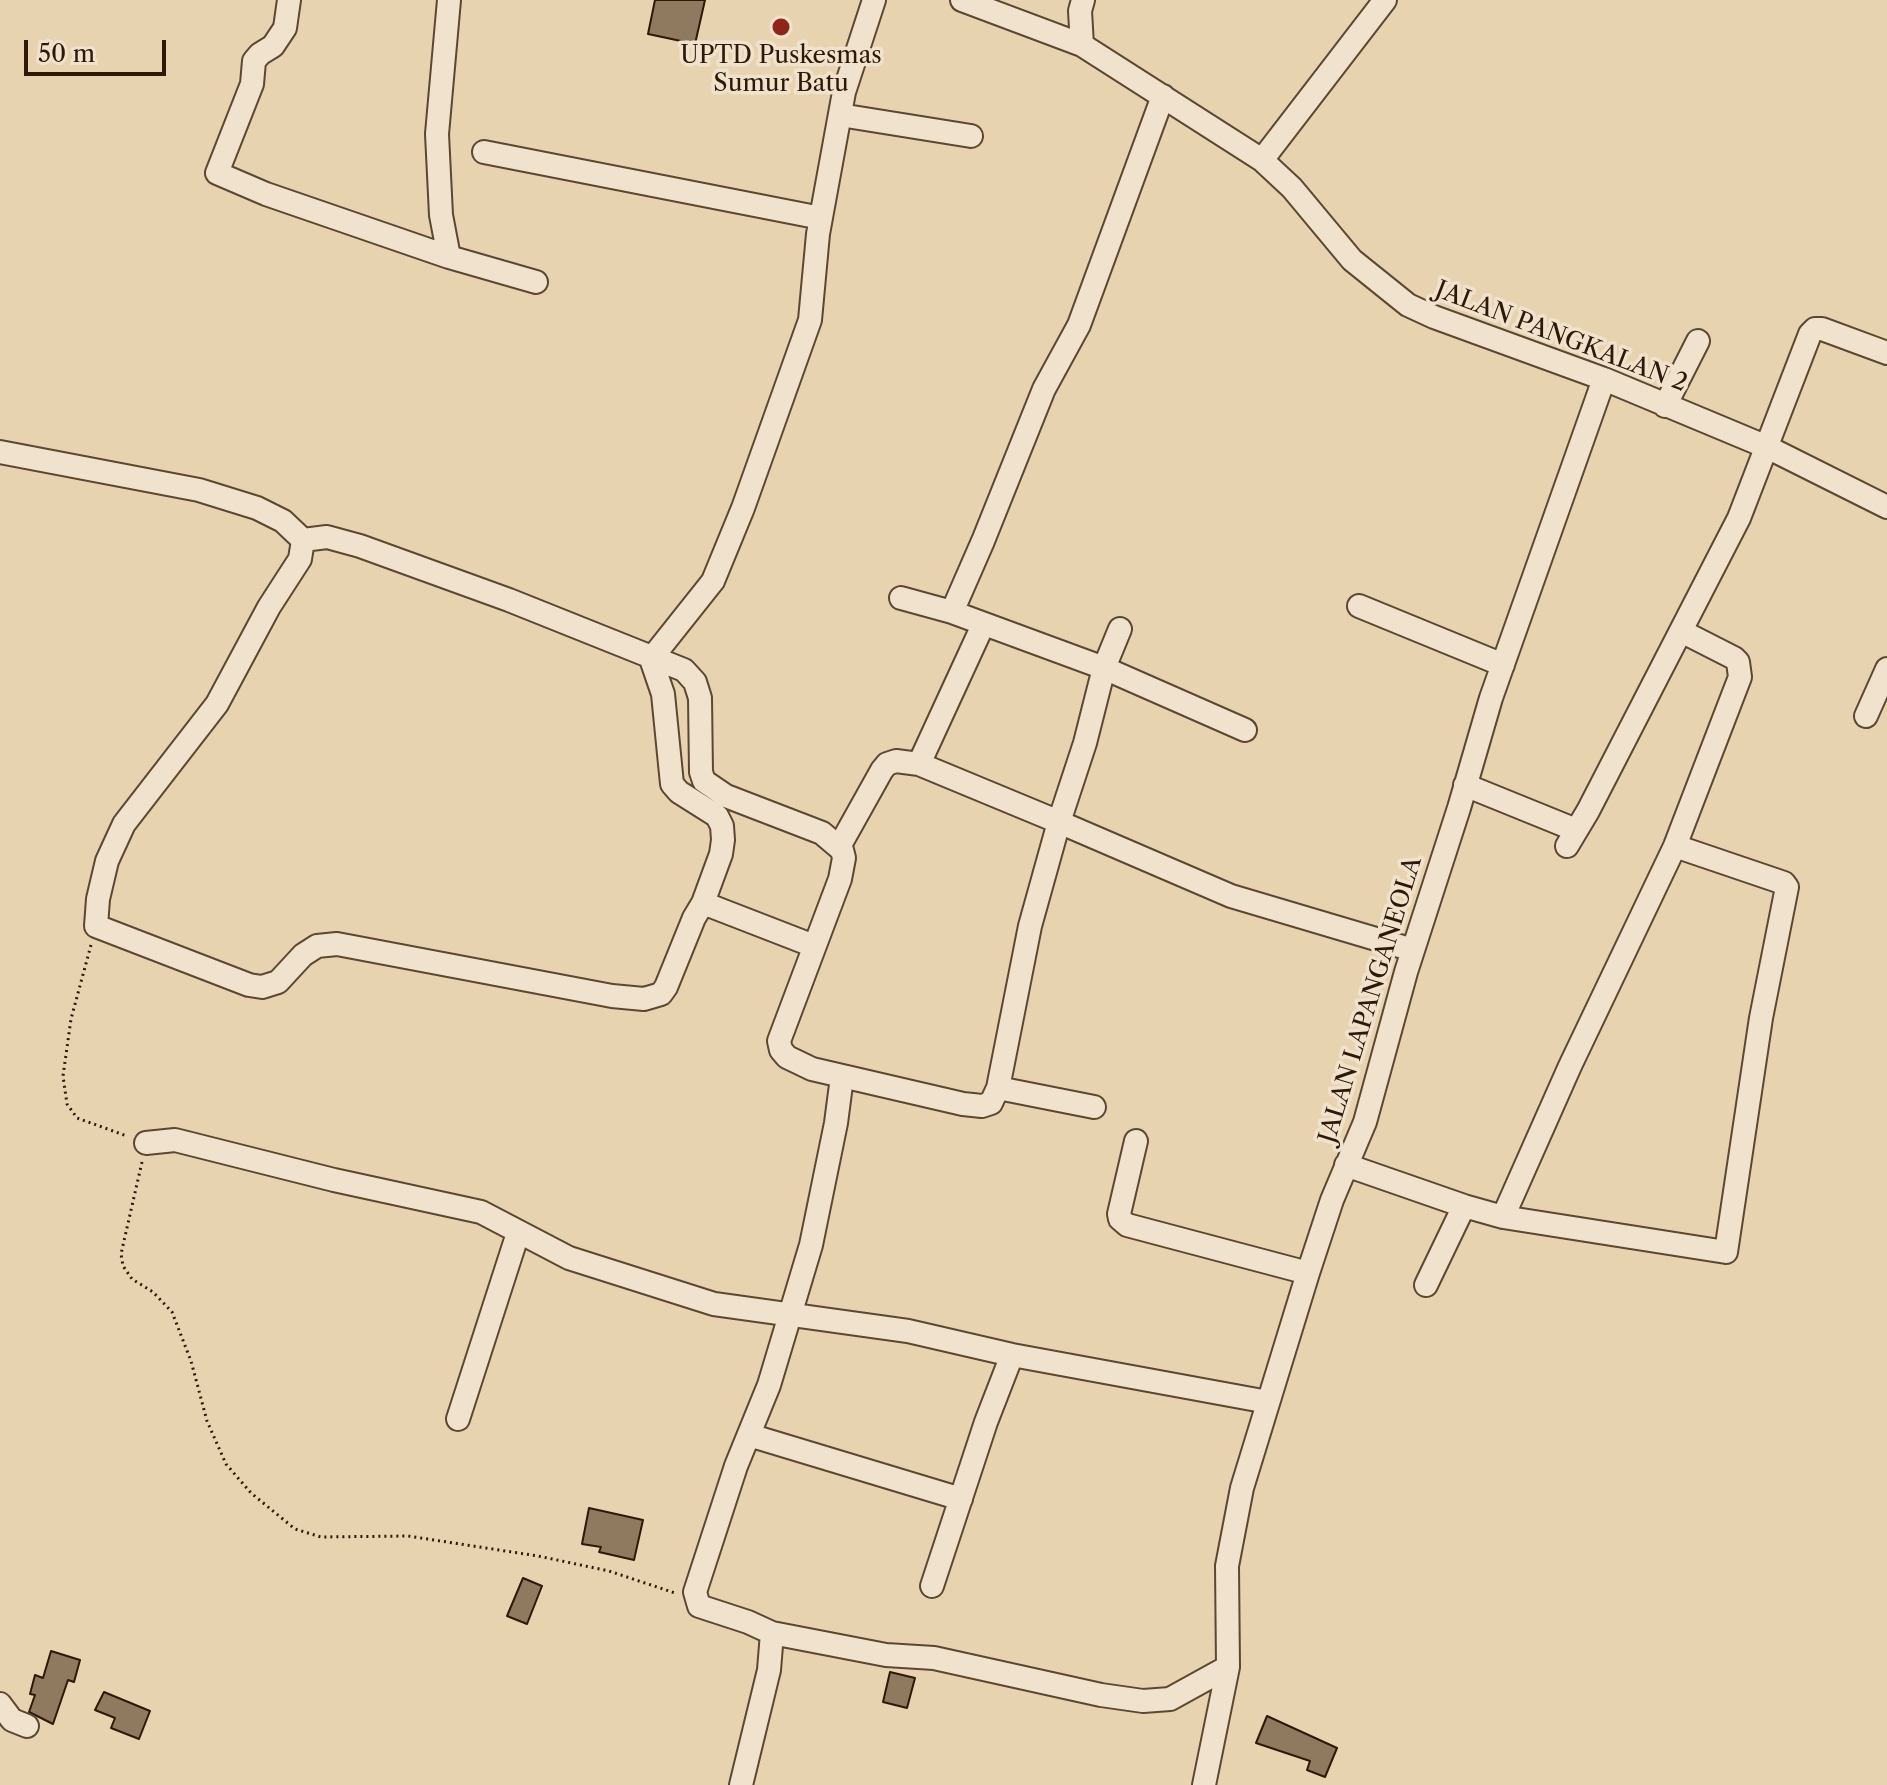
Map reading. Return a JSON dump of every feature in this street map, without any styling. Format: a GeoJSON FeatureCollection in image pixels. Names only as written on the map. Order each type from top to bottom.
{"type":"FeatureCollection","features":[{"type":"Feature","properties":{"kind":"street"},"geometry":{"type":"LineString","coordinates":[[289,0],[285,28],[273,46],[254,61],[252,84],[217,173],[266,194],[449,257],[536,282]]}},
{"type":"Feature","properties":{"kind":"street"},"geometry":{"type":"LineString","coordinates":[[449,0],[437,134],[441,215],[449,257]]}},
{"type":"Feature","properties":{"kind":"street"},"geometry":{"type":"LineString","coordinates":[[651,659],[713,581],[739,520],[810,320],[821,218],[840,115],[859,39],[874,0]]}},
{"type":"Feature","properties":{"kind":"street","name":"JALAN PANGKALAN 2"},"geometry":{"type":"LineString","coordinates":[[962,0],[1082,45],[1262,160],[1292,188],[1352,260],[1408,305],[1604,379],[1767,447],[1887,507]]}},
{"type":"Feature","properties":{"kind":"street"},"geometry":{"type":"LineString","coordinates":[[1082,45],[1080,11],[1083,0]]}},
{"type":"Feature","properties":{"kind":"street"},"geometry":{"type":"LineString","coordinates":[[1262,160],[1385,0]]}},
{"type":"Feature","properties":{"kind":"street"},"geometry":{"type":"LineString","coordinates":[[952,612],[1044,389],[1079,325],[1163,96]]}},
{"type":"Feature","properties":{"kind":"street"},"geometry":{"type":"LineString","coordinates":[[840,115],[971,136]]}},
{"type":"Feature","properties":{"kind":"street"},"geometry":{"type":"LineString","coordinates":[[484,152],[821,218]]}},
{"type":"Feature","properties":{"kind":"street"},"geometry":{"type":"LineString","coordinates":[[1465,785],[1571,838],[1739,518],[1810,334],[1815,329],[1887,353]]}},
{"type":"Feature","properties":{"kind":"street"},"geometry":{"type":"LineString","coordinates":[[1665,406],[1698,341]]}},
{"type":"Feature","properties":{"kind":"street","name":"JALAN LAPANGANEOLA"},"geometry":{"type":"LineString","coordinates":[[1204,1785],[1228,1667],[1226,1584],[1230,1543],[1242,1488],[1308,1273],[1346,1165],[1365,1122],[1413,950],[1483,722],[1604,379]]}},
{"type":"Feature","properties":{"kind":"street"},"geometry":{"type":"LineString","coordinates":[[0,452],[199,490],[257,508],[283,521],[303,540]]}},
{"type":"Feature","properties":{"kind":"street"},"geometry":{"type":"LineString","coordinates":[[303,540],[327,537],[360,546],[509,600],[684,670],[695,682],[700,698],[701,772],[704,781],[726,796],[822,833],[839,847],[844,858],[844,867],[779,1041],[781,1050],[787,1057],[812,1069],[963,1104],[982,1106],[991,1103],[998,1088],[1030,926],[1085,743],[1104,668],[1120,629]]}},
{"type":"Feature","properties":{"kind":"street"},"geometry":{"type":"LineString","coordinates":[[303,540],[300,559],[269,607],[217,704],[118,836],[102,878],[96,926],[213,973],[262,987],[278,982],[303,955],[317,946],[337,944],[612,996],[644,999],[661,994],[703,903],[721,854],[722,826],[709,808],[692,801],[672,784],[663,694],[651,659]]}},
{"type":"Feature","properties":{"kind":"street"},"geometry":{"type":"LineString","coordinates":[[901,598],[952,612],[1104,668],[1245,730]]}},
{"type":"Feature","properties":{"kind":"street"},"geometry":{"type":"LineString","coordinates":[[1359,606],[1503,665]]}},
{"type":"Feature","properties":{"kind":"street"},"geometry":{"type":"LineString","coordinates":[[919,764],[983,625]]}},
{"type":"Feature","properties":{"kind":"street"},"geometry":{"type":"LineString","coordinates":[[1503,1217],[1570,1066],[1675,846],[1740,677],[1738,662],[1734,658],[1681,631]]}},
{"type":"Feature","properties":{"kind":"street"},"geometry":{"type":"LineString","coordinates":[[1866,716],[1887,669]]}},
{"type":"Feature","properties":{"kind":"street"},"geometry":{"type":"LineString","coordinates":[[839,847],[887,764],[896,761],[919,764],[1231,896],[1413,950]]}},
{"type":"Feature","properties":{"kind":"street"},"geometry":{"type":"LineString","coordinates":[[1346,1165],[1503,1217],[1726,1252],[1761,1018],[1787,887],[1784,883],[1675,846]]}},
{"type":"Feature","properties":{"kind":"street"},"geometry":{"type":"LineString","coordinates":[[703,903],[814,946]]}},
{"type":"Feature","properties":{"kind":"street"},"geometry":{"type":"LineString","coordinates":[[842,1077],[816,1223],[802,1278],[788,1315],[769,1385],[718,1519],[695,1599],[699,1606],[772,1633],[886,1655],[934,1658],[1101,1695],[1143,1701],[1170,1699],[1228,1667]]}},
{"type":"Feature","properties":{"kind":"street"},"geometry":{"type":"LineString","coordinates":[[998,1088],[1094,1107]]}},
{"type":"Feature","properties":{"kind":"street"},"geometry":{"type":"LineString","coordinates":[[146,1143],[175,1140],[274,1166],[481,1212],[569,1258],[714,1304],[908,1331],[1012,1355],[1268,1402]]}},
{"type":"Feature","properties":{"kind":"street"},"geometry":{"type":"LineString","coordinates":[[1136,1141],[1119,1214],[1127,1225],[1308,1273]]}},
{"type":"Feature","properties":{"kind":"street"},"geometry":{"type":"LineString","coordinates":[[1426,1285],[1464,1206]]}},
{"type":"Feature","properties":{"kind":"street"},"geometry":{"type":"LineString","coordinates":[[458,1419],[518,1233]]}},
{"type":"Feature","properties":{"kind":"street"},"geometry":{"type":"LineString","coordinates":[[932,1586],[986,1422],[1012,1355]]}},
{"type":"Feature","properties":{"kind":"street"},"geometry":{"type":"LineString","coordinates":[[749,1435],[961,1499]]}},
{"type":"Feature","properties":{"kind":"street"},"geometry":{"type":"LineString","coordinates":[[741,1785],[769,1670],[772,1633]]}},
{"type":"Feature","properties":{"kind":"street"},"geometry":{"type":"LineString","coordinates":[[0,1704],[12,1720],[27,1726]]}},
{"type":"Feature","properties":{"kind":"path"},"geometry":{"type":"LineString","coordinates":[[96,926],[71,1019],[63,1076],[67,1104],[77,1118],[146,1143],[121,1254],[123,1266],[132,1279],[160,1297],[172,1312],[191,1361],[207,1421],[226,1464],[238,1481],[295,1529],[321,1537],[408,1536],[538,1556],[609,1571],[695,1599]]}},
{"type":"Feature","properties":{"kind":"building"},"geometry":{"type":"Polygon","coordinates":[[[655,0],[705,0],[695,44],[648,34],[655,0]]]}},
{"type":"Feature","properties":{"kind":"building"},"geometry":{"type":"Polygon","coordinates":[[[589,1508],[643,1520],[634,1560],[599,1552],[601,1547],[582,1544],[589,1508]]]}},
{"type":"Feature","properties":{"kind":"building"},"geometry":{"type":"Polygon","coordinates":[[[523,1578],[542,1586],[527,1624],[507,1616],[523,1578]]]}},
{"type":"Feature","properties":{"kind":"building"},"geometry":{"type":"Polygon","coordinates":[[[51,1651],[80,1660],[74,1682],[68,1680],[53,1724],[29,1712],[35,1695],[30,1694],[35,1675],[43,1678],[51,1651]]]}},
{"type":"Feature","properties":{"kind":"building"},"geometry":{"type":"Polygon","coordinates":[[[890,1672],[915,1678],[907,1708],[883,1702],[890,1672]]]}},
{"type":"Feature","properties":{"kind":"building"},"geometry":{"type":"Polygon","coordinates":[[[104,1692],[150,1711],[139,1739],[111,1728],[115,1718],[95,1710],[104,1692]]]}},
{"type":"Feature","properties":{"kind":"building"},"geometry":{"type":"Polygon","coordinates":[[[1267,1716],[1337,1748],[1325,1777],[1307,1770],[1310,1761],[1256,1743],[1267,1716]]]}},
{"type":"Feature","properties":{"kind":"place","name":"UPTD Puskesmas Sumur Batu"},"geometry":{"type":"Point","coordinates":[781,27]}}]}
